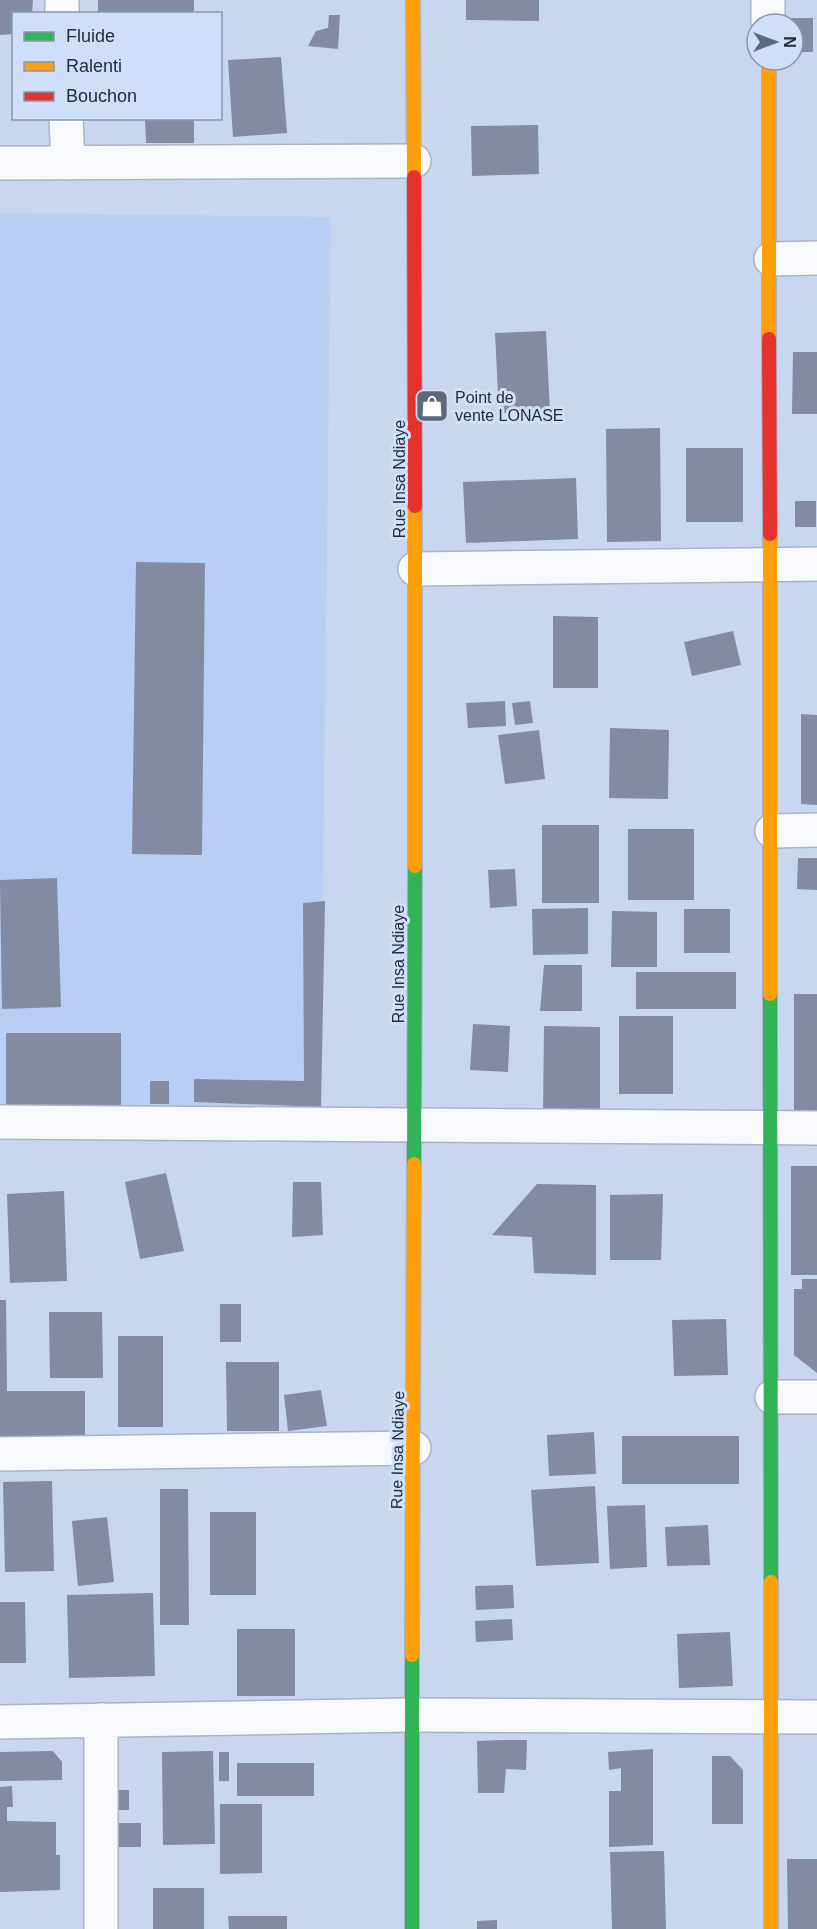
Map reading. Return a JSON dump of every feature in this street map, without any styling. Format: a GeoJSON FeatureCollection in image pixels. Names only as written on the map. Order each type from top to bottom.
{"type":"FeatureCollection","features":[{"type":"Feature","properties":{"kind":"main road","name":"Rue Insa Ndiaye"},"geometry":{"type":"LineString","coordinates":[[412,1929],[410,1715],[415,1125],[413,0]]}},
{"type":"Feature","properties":{"kind":"main road"},"geometry":{"type":"LineString","coordinates":[[769,72],[772,831],[771,1929]]}},
{"type":"Feature","properties":{"kind":"street"},"geometry":{"type":"LineString","coordinates":[[66,120],[68,163]]}},
{"type":"Feature","properties":{"kind":"street"},"geometry":{"type":"LineString","coordinates":[[0,164],[414,161]]}},
{"type":"Feature","properties":{"kind":"street"},"geometry":{"type":"LineString","coordinates":[[771,259],[817,258]]}},
{"type":"Feature","properties":{"kind":"street"},"geometry":{"type":"LineString","coordinates":[[415,569],[817,564]]}},
{"type":"Feature","properties":{"kind":"street"},"geometry":{"type":"LineString","coordinates":[[772,831],[817,830]]}},
{"type":"Feature","properties":{"kind":"street"},"geometry":{"type":"LineString","coordinates":[[0,1122],[817,1128]]}},
{"type":"Feature","properties":{"kind":"street"},"geometry":{"type":"LineString","coordinates":[[772,1396],[817,1397]]}},
{"type":"Feature","properties":{"kind":"street"},"geometry":{"type":"LineString","coordinates":[[0,1454],[414,1448]]}},
{"type":"Feature","properties":{"kind":"street"},"geometry":{"type":"LineString","coordinates":[[0,1722],[410,1715],[817,1717]]}},
{"type":"Feature","properties":{"kind":"street"},"geometry":{"type":"LineString","coordinates":[[101,1720],[101,1929]]}},
{"type":"Feature","properties":{"kind":"shaded area"},"geometry":{"type":"Polygon","coordinates":[[[0,213],[331,217],[320,1108],[0,1105],[0,213]]]}},
{"type":"Feature","properties":{"kind":"building"},"geometry":{"type":"Polygon","coordinates":[[[0,0],[33,0],[32,12],[12,12],[12,34],[0,35],[0,0]]]}},
{"type":"Feature","properties":{"kind":"building"},"geometry":{"type":"Polygon","coordinates":[[[98,0],[194,0],[194,12],[98,12],[98,0]]]}},
{"type":"Feature","properties":{"kind":"building"},"geometry":{"type":"Polygon","coordinates":[[[466,0],[539,0],[539,21],[466,20],[466,0]]]}},
{"type":"Feature","properties":{"kind":"building"},"geometry":{"type":"Polygon","coordinates":[[[329,15],[340,15],[338,49],[308,46],[316,31],[328,28],[329,15]]]}},
{"type":"Feature","properties":{"kind":"building"},"geometry":{"type":"Polygon","coordinates":[[[805,18],[813,18],[813,52],[805,52],[805,18]]]}},
{"type":"Feature","properties":{"kind":"building"},"geometry":{"type":"Polygon","coordinates":[[[281,57],[287,133],[233,137],[228,60],[281,57]]]}},
{"type":"Feature","properties":{"kind":"building"},"geometry":{"type":"Polygon","coordinates":[[[145,120],[194,120],[194,143],[146,143],[145,120]]]}},
{"type":"Feature","properties":{"kind":"building"},"geometry":{"type":"Polygon","coordinates":[[[538,125],[539,174],[472,176],[471,126],[538,125]]]}},
{"type":"Feature","properties":{"kind":"building"},"geometry":{"type":"Polygon","coordinates":[[[546,331],[550,412],[499,413],[495,333],[546,331]]]}},
{"type":"Feature","properties":{"kind":"building"},"geometry":{"type":"Polygon","coordinates":[[[793,352],[817,352],[817,414],[792,414],[793,352]]]}},
{"type":"Feature","properties":{"kind":"building"},"geometry":{"type":"Polygon","coordinates":[[[660,428],[661,541],[607,542],[606,429],[660,428]]]}},
{"type":"Feature","properties":{"kind":"building"},"geometry":{"type":"Polygon","coordinates":[[[686,448],[743,448],[743,522],[686,522],[686,448]]]}},
{"type":"Feature","properties":{"kind":"building"},"geometry":{"type":"Polygon","coordinates":[[[576,478],[578,539],[466,543],[463,482],[576,478]]]}},
{"type":"Feature","properties":{"kind":"building"},"geometry":{"type":"Polygon","coordinates":[[[795,501],[816,501],[816,527],[795,527],[795,501]]]}},
{"type":"Feature","properties":{"kind":"building"},"geometry":{"type":"Polygon","coordinates":[[[136,562],[205,563],[202,855],[132,854],[136,562]]]}},
{"type":"Feature","properties":{"kind":"building"},"geometry":{"type":"Polygon","coordinates":[[[553,616],[598,617],[598,688],[553,688],[553,616]]]}},
{"type":"Feature","properties":{"kind":"building"},"geometry":{"type":"Polygon","coordinates":[[[733,631],[741,665],[692,676],[684,642],[733,631]]]}},
{"type":"Feature","properties":{"kind":"building"},"geometry":{"type":"Polygon","coordinates":[[[505,701],[506,726],[468,728],[466,703],[505,701]]]}},
{"type":"Feature","properties":{"kind":"building"},"geometry":{"type":"Polygon","coordinates":[[[530,701],[533,723],[515,725],[512,703],[530,701]]]}},
{"type":"Feature","properties":{"kind":"building"},"geometry":{"type":"Polygon","coordinates":[[[801,714],[817,715],[817,805],[801,804],[801,714]]]}},
{"type":"Feature","properties":{"kind":"building"},"geometry":{"type":"Polygon","coordinates":[[[610,728],[669,730],[668,799],[609,798],[610,728]]]}},
{"type":"Feature","properties":{"kind":"building"},"geometry":{"type":"Polygon","coordinates":[[[539,730],[545,779],[505,784],[498,735],[539,730]]]}},
{"type":"Feature","properties":{"kind":"building"},"geometry":{"type":"Polygon","coordinates":[[[542,825],[599,825],[599,903],[542,903],[542,825]]]}},
{"type":"Feature","properties":{"kind":"building"},"geometry":{"type":"Polygon","coordinates":[[[628,829],[694,829],[694,900],[628,900],[628,829]]]}},
{"type":"Feature","properties":{"kind":"building"},"geometry":{"type":"Polygon","coordinates":[[[798,858],[817,858],[817,890],[797,889],[798,858]]]}},
{"type":"Feature","properties":{"kind":"building"},"geometry":{"type":"Polygon","coordinates":[[[515,869],[517,906],[490,908],[488,870],[515,869]]]}},
{"type":"Feature","properties":{"kind":"building"},"geometry":{"type":"Polygon","coordinates":[[[57,878],[61,1007],[2,1009],[0,880],[57,878]]]}},
{"type":"Feature","properties":{"kind":"building"},"geometry":{"type":"Polygon","coordinates":[[[325,901],[321,1107],[194,1102],[194,1079],[304,1081],[303,903],[325,901]]]}},
{"type":"Feature","properties":{"kind":"building"},"geometry":{"type":"Polygon","coordinates":[[[588,908],[588,954],[533,955],[532,909],[588,908]]]}},
{"type":"Feature","properties":{"kind":"building"},"geometry":{"type":"Polygon","coordinates":[[[684,909],[730,909],[730,953],[684,953],[684,909]]]}},
{"type":"Feature","properties":{"kind":"building"},"geometry":{"type":"Polygon","coordinates":[[[612,911],[657,912],[657,967],[611,967],[612,911]]]}},
{"type":"Feature","properties":{"kind":"building"},"geometry":{"type":"Polygon","coordinates":[[[544,965],[582,965],[582,1011],[540,1011],[544,965]]]}},
{"type":"Feature","properties":{"kind":"building"},"geometry":{"type":"Polygon","coordinates":[[[636,972],[736,972],[736,1009],[636,1009],[636,972]]]}},
{"type":"Feature","properties":{"kind":"building"},"geometry":{"type":"Polygon","coordinates":[[[794,994],[817,994],[817,1120],[794,1120],[794,994]]]}},
{"type":"Feature","properties":{"kind":"building"},"geometry":{"type":"Polygon","coordinates":[[[619,1016],[673,1016],[673,1094],[619,1094],[619,1016]]]}},
{"type":"Feature","properties":{"kind":"building"},"geometry":{"type":"Polygon","coordinates":[[[473,1024],[510,1026],[508,1072],[470,1070],[473,1024]]]}},
{"type":"Feature","properties":{"kind":"building"},"geometry":{"type":"Polygon","coordinates":[[[544,1026],[600,1027],[600,1117],[543,1117],[544,1026]]]}},
{"type":"Feature","properties":{"kind":"building"},"geometry":{"type":"Polygon","coordinates":[[[6,1033],[121,1033],[121,1105],[6,1105],[6,1033]]]}},
{"type":"Feature","properties":{"kind":"building"},"geometry":{"type":"Polygon","coordinates":[[[150,1081],[169,1081],[169,1104],[150,1104],[150,1081]]]}},
{"type":"Feature","properties":{"kind":"building"},"geometry":{"type":"Polygon","coordinates":[[[791,1166],[817,1166],[817,1275],[791,1275],[791,1166]]]}},
{"type":"Feature","properties":{"kind":"building"},"geometry":{"type":"Polygon","coordinates":[[[166,1173],[184,1251],[140,1259],[125,1182],[166,1173]]]}},
{"type":"Feature","properties":{"kind":"building"},"geometry":{"type":"Polygon","coordinates":[[[293,1182],[321,1182],[323,1235],[292,1237],[293,1182]]]}},
{"type":"Feature","properties":{"kind":"building"},"geometry":{"type":"Polygon","coordinates":[[[537,1184],[596,1185],[596,1275],[534,1273],[532,1237],[492,1235],[537,1184]]]}},
{"type":"Feature","properties":{"kind":"building"},"geometry":{"type":"Polygon","coordinates":[[[64,1191],[67,1281],[10,1283],[7,1194],[64,1191]]]}},
{"type":"Feature","properties":{"kind":"building"},"geometry":{"type":"Polygon","coordinates":[[[663,1194],[661,1260],[610,1260],[610,1195],[663,1194]]]}},
{"type":"Feature","properties":{"kind":"building"},"geometry":{"type":"Polygon","coordinates":[[[802,1279],[817,1279],[817,1373],[794,1355],[794,1289],[802,1289],[802,1279]]]}},
{"type":"Feature","properties":{"kind":"building"},"geometry":{"type":"Polygon","coordinates":[[[0,1300],[6,1300],[7,1391],[85,1391],[85,1436],[0,1439],[0,1300]]]}},
{"type":"Feature","properties":{"kind":"building"},"geometry":{"type":"Polygon","coordinates":[[[220,1304],[241,1304],[241,1342],[220,1342],[220,1304]]]}},
{"type":"Feature","properties":{"kind":"building"},"geometry":{"type":"Polygon","coordinates":[[[49,1312],[102,1312],[103,1378],[50,1378],[49,1312]]]}},
{"type":"Feature","properties":{"kind":"building"},"geometry":{"type":"Polygon","coordinates":[[[726,1319],[728,1375],[674,1376],[672,1320],[726,1319]]]}},
{"type":"Feature","properties":{"kind":"building"},"geometry":{"type":"Polygon","coordinates":[[[118,1336],[163,1336],[163,1427],[118,1427],[118,1336]]]}},
{"type":"Feature","properties":{"kind":"building"},"geometry":{"type":"Polygon","coordinates":[[[226,1362],[279,1362],[279,1431],[227,1431],[226,1362]]]}},
{"type":"Feature","properties":{"kind":"building"},"geometry":{"type":"Polygon","coordinates":[[[321,1390],[327,1426],[288,1431],[284,1395],[321,1390]]]}},
{"type":"Feature","properties":{"kind":"building"},"geometry":{"type":"Polygon","coordinates":[[[594,1432],[596,1474],[549,1476],[547,1435],[594,1432]]]}},
{"type":"Feature","properties":{"kind":"building"},"geometry":{"type":"Polygon","coordinates":[[[622,1436],[739,1436],[739,1484],[622,1484],[622,1436]]]}},
{"type":"Feature","properties":{"kind":"building"},"geometry":{"type":"Polygon","coordinates":[[[52,1481],[54,1571],[5,1572],[3,1482],[52,1481]]]}},
{"type":"Feature","properties":{"kind":"building"},"geometry":{"type":"Polygon","coordinates":[[[595,1486],[599,1563],[536,1566],[531,1490],[595,1486]]]}},
{"type":"Feature","properties":{"kind":"building"},"geometry":{"type":"Polygon","coordinates":[[[160,1489],[188,1489],[189,1625],[160,1625],[160,1489]]]}},
{"type":"Feature","properties":{"kind":"building"},"geometry":{"type":"Polygon","coordinates":[[[645,1505],[647,1567],[610,1569],[607,1506],[645,1505]]]}},
{"type":"Feature","properties":{"kind":"building"},"geometry":{"type":"Polygon","coordinates":[[[210,1512],[256,1512],[256,1595],[210,1595],[210,1512]]]}},
{"type":"Feature","properties":{"kind":"building"},"geometry":{"type":"Polygon","coordinates":[[[107,1517],[114,1582],[78,1586],[72,1521],[107,1517]]]}},
{"type":"Feature","properties":{"kind":"building"},"geometry":{"type":"Polygon","coordinates":[[[708,1525],[710,1565],[667,1566],[665,1527],[708,1525]]]}},
{"type":"Feature","properties":{"kind":"building"},"geometry":{"type":"Polygon","coordinates":[[[513,1585],[514,1608],[476,1610],[475,1586],[513,1585]]]}},
{"type":"Feature","properties":{"kind":"building"},"geometry":{"type":"Polygon","coordinates":[[[153,1593],[155,1676],[69,1678],[67,1595],[153,1593]]]}},
{"type":"Feature","properties":{"kind":"building"},"geometry":{"type":"Polygon","coordinates":[[[0,1602],[25,1602],[26,1663],[0,1663],[0,1602]]]}},
{"type":"Feature","properties":{"kind":"building"},"geometry":{"type":"Polygon","coordinates":[[[512,1619],[513,1640],[476,1642],[475,1621],[512,1619]]]}},
{"type":"Feature","properties":{"kind":"building"},"geometry":{"type":"Polygon","coordinates":[[[237,1629],[295,1629],[295,1696],[237,1696],[237,1629]]]}},
{"type":"Feature","properties":{"kind":"building"},"geometry":{"type":"Polygon","coordinates":[[[730,1632],[733,1686],[679,1688],[677,1634],[730,1632]]]}},
{"type":"Feature","properties":{"kind":"building"},"geometry":{"type":"Polygon","coordinates":[[[527,1740],[526,1770],[506,1769],[504,1793],[478,1793],[477,1741],[527,1740]]]}},
{"type":"Feature","properties":{"kind":"building"},"geometry":{"type":"Polygon","coordinates":[[[653,1749],[653,1845],[609,1847],[609,1791],[621,1791],[621,1768],[609,1770],[608,1752],[653,1749]]]}},
{"type":"Feature","properties":{"kind":"building"},"geometry":{"type":"Polygon","coordinates":[[[53,1751],[62,1762],[62,1780],[0,1781],[0,1752],[53,1751]]]}},
{"type":"Feature","properties":{"kind":"building"},"geometry":{"type":"Polygon","coordinates":[[[213,1751],[215,1844],[163,1845],[162,1752],[213,1751]]]}},
{"type":"Feature","properties":{"kind":"building"},"geometry":{"type":"Polygon","coordinates":[[[219,1752],[229,1752],[229,1781],[219,1781],[219,1752]]]}},
{"type":"Feature","properties":{"kind":"building"},"geometry":{"type":"Polygon","coordinates":[[[712,1756],[730,1756],[743,1770],[743,1824],[712,1824],[712,1756]]]}},
{"type":"Feature","properties":{"kind":"building"},"geometry":{"type":"Polygon","coordinates":[[[237,1763],[314,1763],[314,1796],[237,1796],[237,1763]]]}},
{"type":"Feature","properties":{"kind":"building"},"geometry":{"type":"Polygon","coordinates":[[[12,1786],[13,1807],[7,1807],[7,1821],[56,1822],[56,1855],[60,1855],[60,1890],[0,1892],[0,1787],[12,1786]]]}},
{"type":"Feature","properties":{"kind":"building"},"geometry":{"type":"Polygon","coordinates":[[[109,1790],[129,1790],[129,1810],[109,1810],[109,1790]]]}},
{"type":"Feature","properties":{"kind":"building"},"geometry":{"type":"Polygon","coordinates":[[[220,1804],[262,1804],[262,1873],[220,1874],[220,1804]]]}},
{"type":"Feature","properties":{"kind":"building"},"geometry":{"type":"Polygon","coordinates":[[[116,1823],[141,1823],[141,1847],[116,1847],[116,1823]]]}},
{"type":"Feature","properties":{"kind":"building"},"geometry":{"type":"Polygon","coordinates":[[[664,1851],[666,1929],[612,1929],[610,1852],[664,1851]]]}},
{"type":"Feature","properties":{"kind":"building"},"geometry":{"type":"Polygon","coordinates":[[[787,1859],[817,1859],[817,1929],[788,1929],[787,1859]]]}},
{"type":"Feature","properties":{"kind":"building"},"geometry":{"type":"Polygon","coordinates":[[[153,1888],[204,1888],[204,1929],[153,1929],[153,1888]]]}},
{"type":"Feature","properties":{"kind":"building"},"geometry":{"type":"Polygon","coordinates":[[[228,1916],[287,1916],[287,1929],[229,1929],[228,1916]]]}},
{"type":"Feature","properties":{"kind":"building"},"geometry":{"type":"Polygon","coordinates":[[[497,1920],[497,1929],[477,1929],[477,1921],[497,1920]]]}},
{"type":"Feature","properties":{"kind":"traffic: fast"},"geometry":{"type":"LineString","coordinates":[[414,1164],[415,866]]}},
{"type":"Feature","properties":{"kind":"traffic: fast"},"geometry":{"type":"LineString","coordinates":[[770,994],[771,1582]]}},
{"type":"Feature","properties":{"kind":"traffic: fast"},"geometry":{"type":"LineString","coordinates":[[412,1655],[412,1929]]}},
{"type":"Feature","properties":{"kind":"traffic: slow"},"geometry":{"type":"LineString","coordinates":[[413,0],[414,177]]}},
{"type":"Feature","properties":{"kind":"traffic: slow"},"geometry":{"type":"LineString","coordinates":[[769,72],[769,339]]}},
{"type":"Feature","properties":{"kind":"traffic: slow"},"geometry":{"type":"LineString","coordinates":[[415,506],[415,866]]}},
{"type":"Feature","properties":{"kind":"traffic: slow"},"geometry":{"type":"LineString","coordinates":[[770,534],[770,994]]}},
{"type":"Feature","properties":{"kind":"traffic: slow"},"geometry":{"type":"LineString","coordinates":[[412,1655],[414,1164]]}},
{"type":"Feature","properties":{"kind":"traffic: slow"},"geometry":{"type":"LineString","coordinates":[[771,1582],[771,1929]]}},
{"type":"Feature","properties":{"kind":"traffic: jam"},"geometry":{"type":"LineString","coordinates":[[414,177],[415,506]]}},
{"type":"Feature","properties":{"kind":"traffic: jam"},"geometry":{"type":"LineString","coordinates":[[769,339],[770,534]]}},
{"type":"Feature","properties":{"kind":"place","name":"Point de vente LONASE"},"geometry":{"type":"Point","coordinates":[432,406]}}]}
